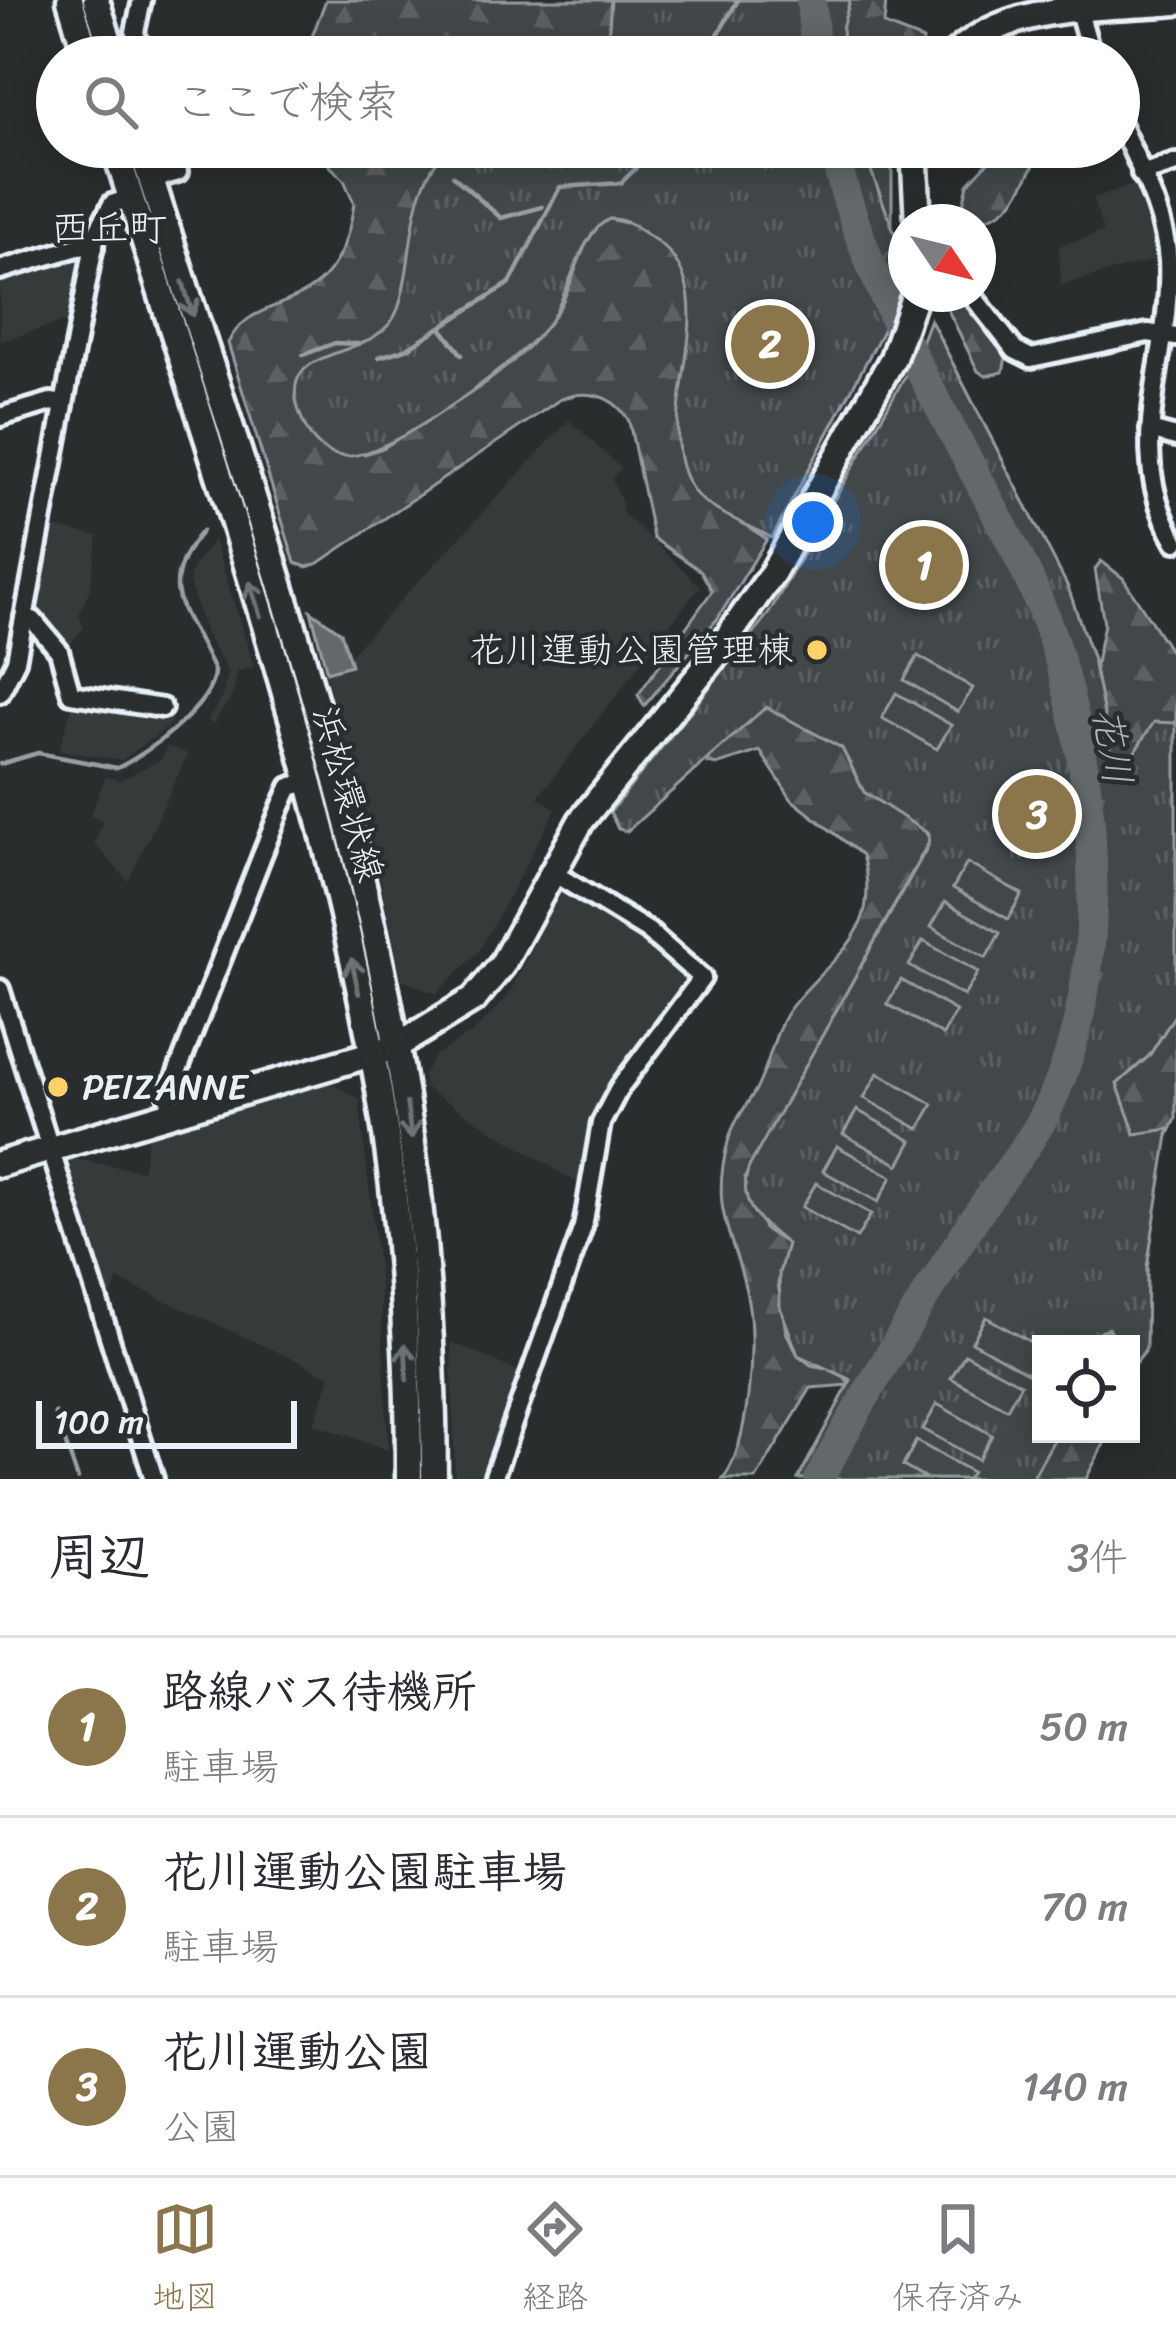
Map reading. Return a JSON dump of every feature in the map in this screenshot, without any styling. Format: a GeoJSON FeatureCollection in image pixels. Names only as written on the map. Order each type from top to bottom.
{"type":"FeatureCollection","features":[{"type":"Feature","properties":{"kind":"main road"},"geometry":{"type":"LineString","coordinates":[[70,0],[81,36]]}},
{"type":"Feature","properties":{"kind":"main road"},"geometry":{"type":"LineString","coordinates":[[96,0],[107,36]]}},
{"type":"Feature","properties":{"kind":"main road"},"geometry":{"type":"LineString","coordinates":[[983,36],[1000,24],[1077,5],[1176,2]]}},
{"type":"Feature","properties":{"kind":"main road","name":"浜松環状線"},"geometry":{"type":"LineString","coordinates":[[122,168],[310,781],[383,1050],[401,1285],[409,1479]]}},
{"type":"Feature","properties":{"kind":"main road","name":"浜松環状線"},"geometry":{"type":"LineString","coordinates":[[148,168],[337,784],[383,1050],[423,1243],[434,1479]]}},
{"type":"Feature","properties":{"kind":"main road"},"geometry":{"type":"LineString","coordinates":[[915,168],[916,204]]}},
{"type":"Feature","properties":{"kind":"main road"},"geometry":{"type":"LineString","coordinates":[[0,1164],[383,1050],[458,1013],[489,983],[601,792],[754,602],[893,358],[910,312]]}},
{"type":"Feature","properties":{"kind":"street"},"geometry":{"type":"LineString","coordinates":[[136,36],[142,0]]}},
{"type":"Feature","properties":{"kind":"street"},"geometry":{"type":"LineString","coordinates":[[1077,5],[1086,36]]}},
{"type":"Feature","properties":{"kind":"street"},"geometry":{"type":"LineString","coordinates":[[1142,174],[1176,163]]}},
{"type":"Feature","properties":{"kind":"street"},"geometry":{"type":"LineString","coordinates":[[152,180],[178,172],[177,168]]}},
{"type":"Feature","properties":{"kind":"street"},"geometry":{"type":"LineString","coordinates":[[1139,168],[1166,242],[1169,336],[1150,430],[1150,485],[1176,542]]}},
{"type":"Feature","properties":{"kind":"street"},"geometry":{"type":"LineString","coordinates":[[0,693],[16,661],[94,248],[112,204],[131,198]]}},
{"type":"Feature","properties":{"kind":"street"},"geometry":{"type":"LineString","coordinates":[[0,270],[81,246],[94,248]]}},
{"type":"Feature","properties":{"kind":"street"},"geometry":{"type":"LineString","coordinates":[[985,312],[1015,350],[1030,358],[1169,336]]}},
{"type":"Feature","properties":{"kind":"street"},"geometry":{"type":"LineString","coordinates":[[0,417],[51,402],[64,404]]}},
{"type":"Feature","properties":{"kind":"street"},"geometry":{"type":"LineString","coordinates":[[1150,430],[1176,437]]}},
{"type":"Feature","properties":{"kind":"street"},"geometry":{"type":"LineString","coordinates":[[23,618],[33,620],[58,651],[71,694],[163,708]]}},
{"type":"Feature","properties":{"kind":"street"},"geometry":{"type":"LineString","coordinates":[[172,1112],[168,1096],[280,809],[290,787],[310,781]]}},
{"type":"Feature","properties":{"kind":"street"},"geometry":{"type":"LineString","coordinates":[[493,1479],[583,1227],[596,1143],[609,1105],[702,978],[649,931],[550,872]]}},
{"type":"Feature","properties":{"kind":"street"},"geometry":{"type":"LineString","coordinates":[[0,989],[154,1479]]}},
{"type":"Feature","properties":{"kind":"shaded area"},"geometry":{"type":"Polygon","coordinates":[[[1138,184],[1161,258],[1061,285],[1059,246],[1103,232],[1093,198],[1138,184]]]}},
{"type":"Feature","properties":{"kind":"shaded area"},"geometry":{"type":"Polygon","coordinates":[[[82,252],[74,319],[0,341],[0,276],[82,252]]]}},
{"type":"Feature","properties":{"kind":"shaded area"},"geometry":{"type":"Polygon","coordinates":[[[569,420],[621,468],[612,479],[623,506],[620,510],[700,586],[538,797],[556,809],[479,951],[436,994],[402,979],[365,808],[325,673],[350,665],[348,657],[569,420]]]}},
{"type":"Feature","properties":{"kind":"shaded area"},"geometry":{"type":"Polygon","coordinates":[[[48,526],[98,536],[90,588],[79,615],[84,627],[65,650],[32,610],[48,526]]]}},
{"type":"Feature","properties":{"kind":"shaded area"},"geometry":{"type":"Polygon","coordinates":[[[214,539],[254,667],[238,671],[232,696],[213,724],[207,720],[222,698],[228,673],[206,634],[189,583],[193,567],[214,539]]]}},
{"type":"Feature","properties":{"kind":"shaded area"},"geometry":{"type":"Polygon","coordinates":[[[311,611],[341,632],[351,665],[327,672],[311,611]]]}},
{"type":"Feature","properties":{"kind":"shaded area"},"geometry":{"type":"Polygon","coordinates":[[[74,700],[172,715],[170,725],[122,760],[59,750],[74,700]]]}},
{"type":"Feature","properties":{"kind":"shaded area"},"geometry":{"type":"Polygon","coordinates":[[[167,746],[188,754],[128,881],[94,843],[103,822],[90,816],[106,776],[119,781],[162,759],[167,746]]]}},
{"type":"Feature","properties":{"kind":"shaded area"},"geometry":{"type":"Polygon","coordinates":[[[563,886],[644,937],[690,982],[615,1084],[584,1187],[425,1088],[423,1075],[435,1055],[472,1033],[507,998],[563,886]]]}},
{"type":"Feature","properties":{"kind":"shaded area"},"geometry":{"type":"Polygon","coordinates":[[[323,1077],[359,1099],[380,1286],[388,1450],[314,1424],[330,1376],[118,1279],[105,1311],[62,1179],[68,1158],[142,1171],[150,1128],[323,1077]]]}},
{"type":"Feature","properties":{"kind":"shaded area"},"geometry":{"type":"Polygon","coordinates":[[[451,1342],[524,1374],[486,1479],[455,1479],[451,1342]]]}},
{"type":"Feature","properties":{"kind":"green space"},"geometry":{"type":"Polygon","coordinates":[[[326,0],[611,0],[608,36],[312,36],[326,0]]]}},
{"type":"Feature","properties":{"kind":"green space"},"geometry":{"type":"Polygon","coordinates":[[[611,0],[850,0],[843,36],[608,36],[611,0]]]}},
{"type":"Feature","properties":{"kind":"green space"},"geometry":{"type":"Polygon","coordinates":[[[850,0],[886,0],[884,25],[913,36],[843,36],[850,0]]]}},
{"type":"Feature","properties":{"kind":"green space"},"geometry":{"type":"Polygon","coordinates":[[[332,168],[433,168],[415,217],[405,291],[397,312],[367,345],[297,384],[302,418],[318,445],[365,454],[383,448],[502,370],[559,308],[585,246],[609,219],[631,224],[705,272],[694,492],[767,539],[718,618],[644,706],[638,695],[712,591],[701,571],[653,538],[629,421],[616,405],[599,396],[559,400],[319,563],[307,567],[295,563],[228,343],[241,325],[314,286],[331,269],[345,242],[354,203],[344,180],[332,168]]]}},
{"type":"Feature","properties":{"kind":"green space"},"geometry":{"type":"Polygon","coordinates":[[[432,168],[870,168],[888,216],[888,312],[896,312],[917,353],[930,319],[1068,587],[1093,660],[1115,769],[1125,767],[1154,722],[1176,723],[1176,1013],[1149,1056],[1117,1084],[1135,1134],[1169,1129],[1147,1267],[1146,1348],[1140,1356],[1140,1335],[1113,1335],[1108,1328],[1101,1335],[1032,1335],[1032,1443],[1052,1443],[1032,1479],[798,1479],[851,1380],[798,1355],[780,1307],[779,1273],[787,1244],[754,1212],[746,1192],[749,1167],[928,846],[929,834],[864,792],[842,748],[766,707],[627,831],[618,829],[610,812],[769,613],[911,366],[887,323],[772,538],[718,511],[693,490],[680,461],[678,428],[690,323],[688,290],[676,261],[651,237],[626,222],[609,219],[582,250],[551,320],[514,358],[454,404],[390,442],[363,453],[331,453],[307,430],[296,400],[297,380],[308,366],[386,328],[404,288],[418,203],[432,168]]]}},
{"type":"Feature","properties":{"kind":"green space"},"geometry":{"type":"Polygon","coordinates":[[[870,168],[892,168],[892,204],[888,204],[888,216],[870,168]]]}},
{"type":"Feature","properties":{"kind":"green space"},"geometry":{"type":"Polygon","coordinates":[[[983,168],[1032,168],[1004,210],[996,214],[996,204],[963,204],[968,184],[983,168]]]}},
{"type":"Feature","properties":{"kind":"green space"},"geometry":{"type":"Polygon","coordinates":[[[949,312],[977,312],[1007,352],[1003,372],[986,376],[978,371],[949,312]]]}},
{"type":"Feature","properties":{"kind":"green space"},"geometry":{"type":"Polygon","coordinates":[[[1101,561],[1123,578],[1176,660],[1176,723],[1121,771],[1112,765],[1095,668],[1104,624],[1095,569],[1101,561]]]}},
{"type":"Feature","properties":{"kind":"green space"},"geometry":{"type":"Polygon","coordinates":[[[918,656],[973,688],[958,712],[904,680],[918,656]]]}},
{"type":"Feature","properties":{"kind":"green space"},"geometry":{"type":"Polygon","coordinates":[[[896,693],[951,725],[937,749],[882,718],[896,693]]]}},
{"type":"Feature","properties":{"kind":"green space"},"geometry":{"type":"Polygon","coordinates":[[[766,707],[842,748],[864,792],[924,829],[930,840],[745,1177],[764,1229],[787,1244],[778,1283],[786,1332],[798,1355],[811,1365],[841,1371],[850,1385],[811,1388],[756,1479],[723,1479],[744,1419],[751,1343],[748,1301],[723,1208],[728,1142],[758,1086],[784,1018],[849,943],[866,906],[862,855],[792,800],[760,751],[716,765],[708,763],[710,754],[766,707]]]}},
{"type":"Feature","properties":{"kind":"green space"},"geometry":{"type":"Polygon","coordinates":[[[967,863],[1022,894],[1008,919],[953,888],[967,863]]]}},
{"type":"Feature","properties":{"kind":"green space"},"geometry":{"type":"Polygon","coordinates":[[[945,902],[1000,933],[986,958],[931,927],[945,902]]]}},
{"type":"Feature","properties":{"kind":"green space"},"geometry":{"type":"Polygon","coordinates":[[[923,941],[978,972],[964,996],[909,966],[923,941]]]}},
{"type":"Feature","properties":{"kind":"green space"},"geometry":{"type":"Polygon","coordinates":[[[901,980],[956,1011],[943,1035],[887,1004],[901,980]]]}},
{"type":"Feature","properties":{"kind":"green space"},"geometry":{"type":"Polygon","coordinates":[[[1176,1013],[1176,1119],[1165,1142],[1147,1267],[1145,1352],[1140,1358],[1140,1335],[1117,1335],[1102,1329],[1088,1335],[1135,1134],[1117,1084],[1149,1056],[1176,1013]]]}},
{"type":"Feature","properties":{"kind":"green space"},"geometry":{"type":"Polygon","coordinates":[[[878,1073],[933,1104],[919,1129],[864,1098],[878,1073]]]}},
{"type":"Feature","properties":{"kind":"green space"},"geometry":{"type":"Polygon","coordinates":[[[857,1110],[912,1141],[899,1165],[843,1134],[857,1110]]]}},
{"type":"Feature","properties":{"kind":"green space"},"geometry":{"type":"Polygon","coordinates":[[[837,1146],[892,1177],[878,1202],[823,1171],[837,1146]]]}},
{"type":"Feature","properties":{"kind":"green space"},"geometry":{"type":"Polygon","coordinates":[[[816,1183],[871,1214],[857,1238],[802,1207],[816,1183]]]}},
{"type":"Feature","properties":{"kind":"green space"},"geometry":{"type":"Polygon","coordinates":[[[986,1317],[1032,1343],[1032,1364],[1027,1373],[972,1342],[986,1317]]]}},
{"type":"Feature","properties":{"kind":"green space"},"geometry":{"type":"Polygon","coordinates":[[[965,1354],[1021,1384],[1007,1409],[951,1378],[965,1354]]]}},
{"type":"Feature","properties":{"kind":"green space"},"geometry":{"type":"Polygon","coordinates":[[[937,1404],[992,1435],[978,1460],[923,1429],[937,1404]]]}},
{"type":"Feature","properties":{"kind":"green space"},"geometry":{"type":"Polygon","coordinates":[[[916,1441],[972,1472],[967,1479],[926,1479],[903,1466],[916,1441]]]}},
{"type":"Feature","properties":{"kind":"green space"},"geometry":{"type":"Polygon","coordinates":[[[1052,1443],[1104,1443],[1086,1479],[1032,1479],[1052,1443]]]}},
{"type":"Feature","properties":{"kind":"waterway"},"geometry":{"type":"LineString","coordinates":[[717,36],[738,0]]}},
{"type":"Feature","properties":{"kind":"waterway","name":"花川"},"geometry":{"type":"LineString","coordinates":[[811,0],[814,36]]}},
{"type":"Feature","properties":{"kind":"waterway"},"geometry":{"type":"LineString","coordinates":[[379,357],[406,349],[510,283],[560,187],[621,183],[636,168]]}},
{"type":"Feature","properties":{"kind":"waterway"},"geometry":{"type":"LineString","coordinates":[[819,1479],[912,1317],[1052,1100],[1074,1039],[1087,973],[1092,903],[1091,832],[1082,761],[1048,627],[1024,568],[891,311],[839,168]]}},
{"type":"Feature","properties":{"kind":"waterway"},"geometry":{"type":"LineString","coordinates":[[453,176],[501,218],[542,207]]}},
{"type":"Feature","properties":{"kind":"waterway"},"geometry":{"type":"LineString","coordinates":[[441,328],[462,355]]}},
{"type":"Feature","properties":{"kind":"waterway"},"geometry":{"type":"LineString","coordinates":[[303,355],[335,343],[358,344]]}},
{"type":"Feature","properties":{"kind":"waterway"},"geometry":{"type":"LineString","coordinates":[[0,764],[38,753],[117,768],[145,752],[191,713],[211,684],[214,671],[186,617],[177,587],[187,552],[202,531]]}},
{"type":"Feature","properties":{"kind":"waterway"},"geometry":{"type":"LineString","coordinates":[[55,1413],[78,1479]]}},
{"type":"Feature","properties":{"kind":"place","name":"花川運動公園駐車場"},"geometry":{"type":"Point","coordinates":[770,344]}},
{"type":"Feature","properties":{"kind":"place","name":"路線バス待機所"},"geometry":{"type":"Point","coordinates":[924,565]}},
{"type":"Feature","properties":{"kind":"place","name":"花川運動公園管理棟"},"geometry":{"type":"Point","coordinates":[817,650]}},
{"type":"Feature","properties":{"kind":"place","name":"花川運動公園"},"geometry":{"type":"Point","coordinates":[1037,814]}},
{"type":"Feature","properties":{"kind":"place","name":"PEIZANNE"},"geometry":{"type":"Point","coordinates":[58,1087]}},
{"type":"Feature","properties":{"kind":"district","name":"西丘町"},"geometry":{"type":"Point","coordinates":[109,227]}}]}
